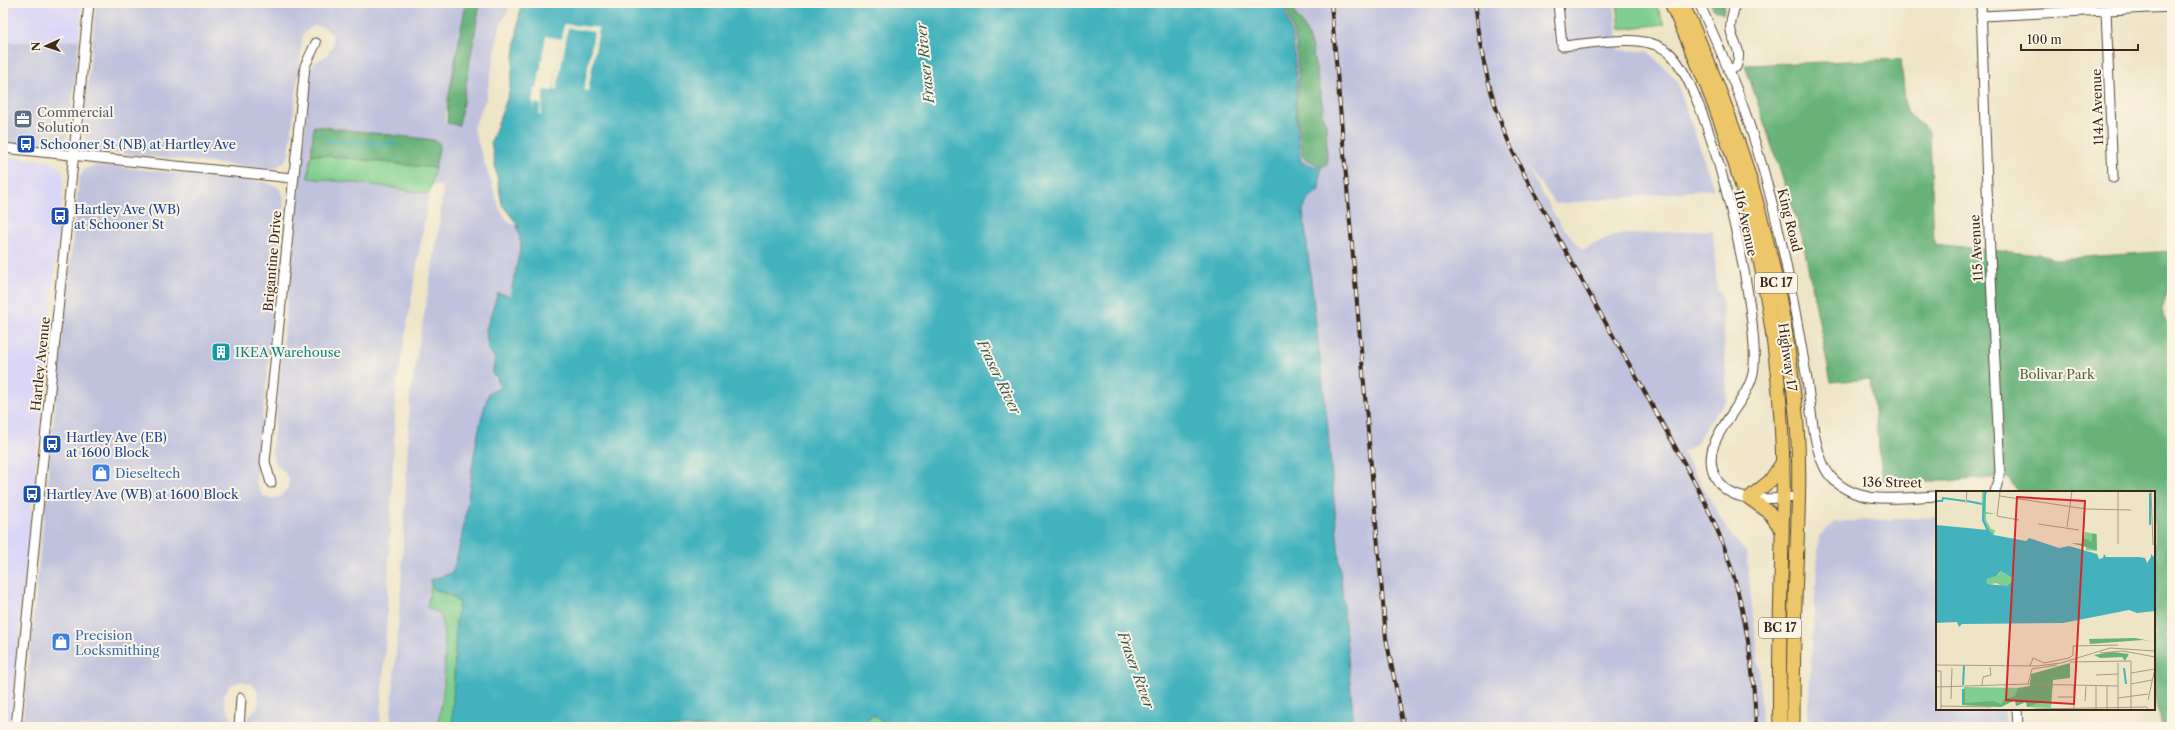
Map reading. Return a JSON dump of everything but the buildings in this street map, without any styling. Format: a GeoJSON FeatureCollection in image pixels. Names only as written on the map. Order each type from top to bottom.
{"type":"FeatureCollection","features":[{"type":"Feature","properties":{"kind":"highway","name":"Highway 17"},"geometry":{"type":"LineString","coordinates":[[1671,3],[1718,114],[1747,205],[1760,262],[1771,330],[1780,412],[1783,462],[1780,727]]}},
{"type":"Feature","properties":{"kind":"highway","name":"Highway 17"},"geometry":{"type":"LineString","coordinates":[[1682,3],[1731,118],[1762,221],[1778,290],[1789,356],[1796,415],[1798,497],[1793,727]]}},
{"type":"Feature","properties":{"kind":"highway"},"geometry":{"type":"LineString","coordinates":[[1782,530],[1769,512],[1749,498],[1770,481],[1783,462]]}},
{"type":"Feature","properties":{"kind":"street","name":"Hartley Avenue"},"geometry":{"type":"LineString","coordinates":[[16,727],[89,3]]}},
{"type":"Feature","properties":{"kind":"street","name":"116 Avenue"},"geometry":{"type":"LineString","coordinates":[[1558,3],[1562,46],[1630,41],[1651,42],[1667,51],[1679,63],[1688,79],[1715,149],[1727,193],[1742,265],[1754,342],[1754,362],[1751,382],[1747,392],[1719,433],[1712,451],[1712,469],[1723,487],[1737,496],[1749,498]]}},
{"type":"Feature","properties":{"kind":"street","name":"King Road"},"geometry":{"type":"LineString","coordinates":[[1699,3],[1729,70],[1760,158],[1776,216],[1792,287],[1818,448],[1822,463],[1830,476]]}},
{"type":"Feature","properties":{"kind":"street"},"geometry":{"type":"LineString","coordinates":[[1729,70],[1736,67],[1739,58],[1739,47],[1731,32],[1730,24],[1735,3]]}},
{"type":"Feature","properties":{"kind":"street","name":"115 Avenue"},"geometry":{"type":"LineString","coordinates":[[1981,3],[1987,188],[2000,473],[1995,491]]}},
{"type":"Feature","properties":{"kind":"street"},"geometry":{"type":"LineString","coordinates":[[1982,16],[2172,8]]}},
{"type":"Feature","properties":{"kind":"street","name":"114A Avenue"},"geometry":{"type":"LineString","coordinates":[[2106,10],[2113,178]]}},
{"type":"Feature","properties":{"kind":"street","name":"Brigantine Drive"},"geometry":{"type":"LineString","coordinates":[[271,483],[265,462],[292,178],[305,66],[316,42]]}},
{"type":"Feature","properties":{"kind":"street"},"geometry":{"type":"LineString","coordinates":[[3,148],[292,178]]}},
{"type":"Feature","properties":{"kind":"street","name":"136 Street"},"geometry":{"type":"LineString","coordinates":[[1830,476],[1852,494],[1867,497],[1936,496]]}},
{"type":"Feature","properties":{"kind":"street"},"geometry":{"type":"LineString","coordinates":[[1749,498],[1798,497]]}},
{"type":"Feature","properties":{"kind":"street"},"geometry":{"type":"LineString","coordinates":[[239,727],[241,698]]}},
{"type":"Feature","properties":{"kind":"street"},"geometry":{"type":"LineString","coordinates":[[2017,710],[2018,727]]}},
{"type":"Feature","properties":{"kind":"shaded area"},"geometry":{"type":"Polygon","coordinates":[[[3,3],[82,3],[79,40],[3,43],[3,3]]]}},
{"type":"Feature","properties":{"kind":"shaded area"},"geometry":{"type":"Polygon","coordinates":[[[96,3],[466,3],[444,122],[459,125],[480,3],[512,3],[500,25],[486,99],[473,128],[500,209],[512,224],[517,224],[521,245],[509,297],[498,293],[495,357],[492,374],[497,377],[500,388],[459,551],[452,573],[431,580],[428,597],[427,607],[441,614],[446,639],[446,657],[437,727],[390,727],[401,588],[410,396],[440,222],[443,186],[432,185],[439,144],[315,126],[309,157],[382,186],[429,194],[396,391],[385,654],[380,727],[245,727],[247,719],[258,706],[259,699],[257,691],[253,685],[241,681],[229,686],[224,696],[225,706],[232,718],[232,727],[22,727],[79,178],[85,169],[97,165],[266,182],[279,188],[284,198],[284,209],[256,483],[263,496],[271,499],[280,497],[288,488],[289,479],[274,462],[272,450],[311,72],[314,63],[327,55],[333,46],[332,35],[324,27],[313,26],[303,34],[289,155],[285,161],[276,168],[268,169],[98,151],[88,145],[83,134],[96,3]]]}},
{"type":"Feature","properties":{"kind":"shaded area"},"geometry":{"type":"Polygon","coordinates":[[[1283,3],[1481,3],[1482,20],[1482,3],[1614,3],[1619,50],[1647,51],[1676,79],[1714,189],[1556,204],[1525,164],[1560,224],[1583,250],[1613,235],[1713,230],[1717,291],[1721,292],[1723,313],[1727,400],[1707,425],[1696,444],[1683,452],[1729,533],[1746,552],[1760,681],[1762,727],[1354,727],[1327,420],[1303,210],[1308,199],[1319,190],[1301,162],[1299,154],[1295,108],[1297,83],[1293,40],[1283,3]]]}},
{"type":"Feature","properties":{"kind":"shaded area"},"geometry":{"type":"Polygon","coordinates":[[[79,40],[69,130],[66,138],[60,144],[51,147],[3,142],[3,43],[79,40]]]}},
{"type":"Feature","properties":{"kind":"shaded area"},"geometry":{"type":"Polygon","coordinates":[[[3,156],[51,161],[61,169],[64,179],[10,727],[3,727],[3,156]]]}},
{"type":"Feature","properties":{"kind":"shaded area"},"geometry":{"type":"Polygon","coordinates":[[[1936,517],[1936,710],[2005,710],[2005,727],[1807,727],[1819,536],[1834,522],[1936,517]]]}},
{"type":"Feature","properties":{"kind":"green space"},"geometry":{"type":"Polygon","coordinates":[[[466,3],[480,3],[459,125],[447,123],[448,100],[466,3]]]}},
{"type":"Feature","properties":{"kind":"green space"},"geometry":{"type":"Polygon","coordinates":[[[1285,3],[1292,3],[1296,16],[1305,28],[1312,48],[1323,108],[1321,114],[1326,124],[1327,164],[1322,167],[1303,157],[1296,107],[1299,83],[1296,42],[1285,3]]]}},
{"type":"Feature","properties":{"kind":"green space"},"geometry":{"type":"Polygon","coordinates":[[[1617,3],[1655,3],[1665,24],[1620,29],[1617,3]]]}},
{"type":"Feature","properties":{"kind":"green space"},"geometry":{"type":"Polygon","coordinates":[[[1710,3],[1725,3],[1723,14],[1714,10],[1710,3]]]}},
{"type":"Feature","properties":{"kind":"green space","name":"Bolivar Park"},"geometry":{"type":"Polygon","coordinates":[[[1901,59],[1906,112],[1930,132],[1934,244],[2039,255],[2056,259],[2172,251],[2172,273],[2164,302],[2163,317],[2166,323],[2172,328],[2172,632],[2164,634],[2172,645],[2172,727],[2162,727],[2155,695],[2155,491],[2017,491],[2008,477],[1948,481],[1883,481],[1870,379],[1831,382],[1802,237],[1745,65],[1901,59]]]}},
{"type":"Feature","properties":{"kind":"green space"},"geometry":{"type":"Polygon","coordinates":[[[314,126],[434,140],[440,144],[435,168],[311,154],[314,126]]]}},
{"type":"Feature","properties":{"kind":"green space"},"geometry":{"type":"Polygon","coordinates":[[[311,154],[435,168],[429,194],[382,186],[308,178],[311,154]]]}},
{"type":"Feature","properties":{"kind":"green space"},"geometry":{"type":"Polygon","coordinates":[[[468,559],[455,723],[452,727],[437,727],[444,685],[445,656],[441,614],[427,607],[431,585],[458,602],[468,559]]]}},
{"type":"Feature","properties":{"kind":"green space"},"geometry":{"type":"Polygon","coordinates":[[[872,714],[888,727],[863,727],[872,714]]]}},
{"type":"Feature","properties":{"kind":"water","name":"Fraser River"},"geometry":{"type":"Polygon","coordinates":[[[521,3],[1283,3],[1293,40],[1297,83],[1295,108],[1301,162],[1321,168],[1319,190],[1308,199],[1303,210],[1327,420],[1354,727],[888,727],[872,714],[863,727],[452,727],[456,621],[459,603],[449,594],[435,590],[430,580],[452,573],[463,529],[473,460],[482,415],[489,393],[500,388],[497,377],[492,374],[495,358],[488,350],[486,329],[498,293],[510,296],[521,245],[517,224],[502,205],[491,142],[509,93],[521,3]]]}},
{"type":"Feature","properties":{"kind":"pier"},"geometry":{"type":"Polygon","coordinates":[[[564,24],[599,28],[588,91],[584,90],[594,32],[568,28],[557,90],[554,89],[564,24]]]}},
{"type":"Feature","properties":{"kind":"pier"},"geometry":{"type":"Polygon","coordinates":[[[546,36],[562,39],[553,91],[544,90],[541,115],[539,115],[541,104],[535,103],[533,114],[534,103],[532,102],[534,89],[537,89],[546,36]]]}},
{"type":"Feature","properties":{"kind":"waterway"},"geometry":{"type":"LineString","coordinates":[[326,140],[396,144]]}},
{"type":"Feature","properties":{"kind":"railway"},"geometry":{"type":"LineString","coordinates":[[1331,3],[1386,638],[1404,727]]}},
{"type":"Feature","properties":{"kind":"railway"},"geometry":{"type":"LineString","coordinates":[[1474,3],[1487,78],[1498,114],[1512,150],[1563,247],[1685,464],[1723,543],[1736,584],[1749,644],[1756,727]]}},
{"type":"Feature","properties":{"kind":"place","name":"Commercial Solution"},"geometry":{"type":"Point","coordinates":[23,119]}},
{"type":"Feature","properties":{"kind":"place","name":"Schooner St (NB) at Hartley Ave"},"geometry":{"type":"Point","coordinates":[26,144]}},
{"type":"Feature","properties":{"kind":"place","name":"Hartley Ave (WB) at Schooner St"},"geometry":{"type":"Point","coordinates":[60,216]}},
{"type":"Feature","properties":{"kind":"place","name":"IKEA Warehouse"},"geometry":{"type":"Point","coordinates":[221,352]}},
{"type":"Feature","properties":{"kind":"place","name":"Hartley Ave (EB) at 1600 Block"},"geometry":{"type":"Point","coordinates":[52,444]}},
{"type":"Feature","properties":{"kind":"place","name":"Dieseltech"},"geometry":{"type":"Point","coordinates":[101,473]}},
{"type":"Feature","properties":{"kind":"place","name":"Hartley Ave (WB) at 1600 Block"},"geometry":{"type":"Point","coordinates":[32,494]}},
{"type":"Feature","properties":{"kind":"place","name":"Precision Locksmithing"},"geometry":{"type":"Point","coordinates":[61,642]}}]}
